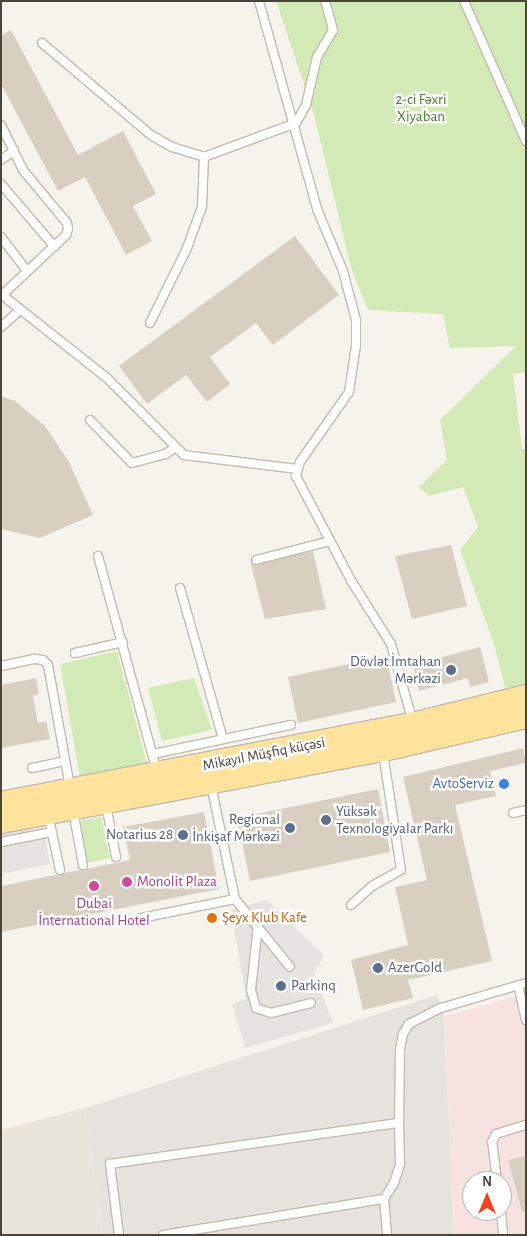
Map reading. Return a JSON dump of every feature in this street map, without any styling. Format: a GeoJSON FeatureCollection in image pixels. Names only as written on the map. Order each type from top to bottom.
{"type":"FeatureCollection","features":[{"type":"Feature","properties":{"kind":"main road","name":"Mikayıl Müşfiq küçəsi"},"geometry":{"type":"LineString","coordinates":[[1,821],[50,822],[71,800],[156,764],[413,725],[526,697]]}},
{"type":"Feature","properties":{"kind":"main road","name":"Mikayıl Müşfiq küçəsi"},"geometry":{"type":"LineString","coordinates":[[1,804],[71,800],[105,802],[383,749],[526,716]]}},
{"type":"Feature","properties":{"kind":"lane"},"geometry":{"type":"LineString","coordinates":[[259,1],[296,123],[317,209],[343,271],[356,320],[356,346],[349,392],[296,468],[297,481],[391,644],[413,725]]}},
{"type":"Feature","properties":{"kind":"lane"},"geometry":{"type":"LineString","coordinates":[[42,43],[151,135],[172,147],[204,157],[296,123],[306,105],[317,58],[333,30],[325,1]]}},
{"type":"Feature","properties":{"kind":"lane"},"geometry":{"type":"LineString","coordinates":[[464,1],[526,142]]}},
{"type":"Feature","properties":{"kind":"lane"},"geometry":{"type":"LineString","coordinates":[[1,125],[36,188],[67,223],[66,235],[2,295],[107,378],[174,448],[196,459],[296,468]]}},
{"type":"Feature","properties":{"kind":"lane"},"geometry":{"type":"LineString","coordinates":[[1,160],[14,151]]}},
{"type":"Feature","properties":{"kind":"lane"},"geometry":{"type":"LineString","coordinates":[[150,323],[187,248],[202,207],[204,157]]}},
{"type":"Feature","properties":{"kind":"lane"},"geometry":{"type":"LineString","coordinates":[[1,184],[54,246]]}},
{"type":"Feature","properties":{"kind":"lane"},"geometry":{"type":"LineString","coordinates":[[1,237],[27,271]]}},
{"type":"Feature","properties":{"kind":"lane"},"geometry":{"type":"LineString","coordinates":[[1,327],[20,310]]}},
{"type":"Feature","properties":{"kind":"lane"},"geometry":{"type":"LineString","coordinates":[[90,420],[132,463],[166,454],[174,448]]}},
{"type":"Feature","properties":{"kind":"lane"},"geometry":{"type":"LineString","coordinates":[[256,560],[330,541]]}},
{"type":"Feature","properties":{"kind":"lane"},"geometry":{"type":"LineString","coordinates":[[98,556],[124,642],[156,764],[223,739],[291,725]]}},
{"type":"Feature","properties":{"kind":"lane"},"geometry":{"type":"LineString","coordinates":[[180,588],[223,739]]}},
{"type":"Feature","properties":{"kind":"lane"},"geometry":{"type":"LineString","coordinates":[[75,653],[124,642]]}},
{"type":"Feature","properties":{"kind":"lane"},"geometry":{"type":"LineString","coordinates":[[1,666],[35,659],[43,660],[48,665],[83,865]]}},
{"type":"Feature","properties":{"kind":"lane"},"geometry":{"type":"LineString","coordinates":[[351,905],[372,886],[401,870],[383,749]]}},
{"type":"Feature","properties":{"kind":"lane"},"geometry":{"type":"LineString","coordinates":[[32,768],[64,761]]}},
{"type":"Feature","properties":{"kind":"lane"},"geometry":{"type":"LineString","coordinates":[[210,783],[235,898],[290,967]]}},
{"type":"Feature","properties":{"kind":"lane"},"geometry":{"type":"LineString","coordinates":[[105,802],[116,857]]}},
{"type":"Feature","properties":{"kind":"lane"},"geometry":{"type":"LineString","coordinates":[[513,813],[526,810]]}},
{"type":"Feature","properties":{"kind":"lane"},"geometry":{"type":"LineString","coordinates":[[1,842],[50,822],[60,870]]}},
{"type":"Feature","properties":{"kind":"lane"},"geometry":{"type":"LineString","coordinates":[[141,918],[235,898]]}},
{"type":"Feature","properties":{"kind":"lane"},"geometry":{"type":"LineString","coordinates":[[258,925],[251,990],[256,1008],[270,1013],[311,1003]]}},
{"type":"Feature","properties":{"kind":"lane"},"geometry":{"type":"LineString","coordinates":[[387,1235],[384,1199],[394,1183],[400,1164],[400,1049],[402,1034],[409,1024],[441,1008],[522,984],[526,1020]]}},
{"type":"Feature","properties":{"kind":"lane"},"geometry":{"type":"LineString","coordinates":[[119,1235],[110,1164],[399,1123]]}},
{"type":"Feature","properties":{"kind":"lane"},"geometry":{"type":"LineString","coordinates":[[496,1171],[492,1142],[496,1134],[526,1125]]}},
{"type":"Feature","properties":{"kind":"lane"},"geometry":{"type":"LineString","coordinates":[[163,1235],[384,1199]]}},
{"type":"Feature","properties":{"kind":"lane"},"geometry":{"type":"LineString","coordinates":[[502,1221],[504,1235]]}},
{"type":"Feature","properties":{"kind":"shaded area"},"geometry":{"type":"Polygon","coordinates":[[[42,822],[50,864],[1,874],[1,830],[42,822]]]}},
{"type":"Feature","properties":{"kind":"shaded area","name":"Parkinq"},"geometry":{"type":"Polygon","coordinates":[[[267,900],[324,956],[314,973],[333,1023],[245,1048],[232,1004],[246,999],[231,910],[267,900]]]}},
{"type":"Feature","properties":{"kind":"shaded area"},"geometry":{"type":"Polygon","coordinates":[[[526,994],[526,1235],[454,1235],[444,1016],[526,994]]]}},
{"type":"Feature","properties":{"kind":"shaded area"},"geometry":{"type":"Polygon","coordinates":[[[437,995],[444,1016],[454,1235],[103,1235],[85,1108],[437,995]]]}},
{"type":"Feature","properties":{"kind":"shaded area"},"geometry":{"type":"Polygon","coordinates":[[[85,1108],[103,1235],[1,1235],[1,1130],[85,1108]]]}},
{"type":"Feature","properties":{"kind":"green space","name":"2-ci Fəxri Xiyaban"},"geometry":{"type":"Polygon","coordinates":[[[276,1],[526,1],[526,372],[513,374],[522,449],[526,449],[526,685],[506,691],[495,647],[460,550],[478,527],[463,487],[429,496],[419,487],[447,460],[440,420],[516,346],[450,348],[443,314],[368,310],[351,268],[314,114],[276,1]]]}},
{"type":"Feature","properties":{"kind":"green space"},"geometry":{"type":"Polygon","coordinates":[[[117,651],[147,764],[80,777],[60,664],[117,651]]]}},
{"type":"Feature","properties":{"kind":"green space"},"geometry":{"type":"Polygon","coordinates":[[[194,678],[212,730],[162,741],[148,688],[194,678]]]}},
{"type":"Feature","properties":{"kind":"green space"},"geometry":{"type":"Polygon","coordinates":[[[101,817],[110,858],[87,863],[79,821],[101,817]]]}},
{"type":"Feature","properties":{"kind":"building"},"geometry":{"type":"Polygon","coordinates":[[[11,30],[78,155],[123,131],[156,194],[133,206],[152,241],[126,255],[85,177],[58,191],[1,84],[1,35],[11,30]]]}},
{"type":"Feature","properties":{"kind":"building"},"geometry":{"type":"Polygon","coordinates":[[[295,236],[339,295],[273,345],[256,323],[210,357],[230,384],[207,402],[186,375],[147,404],[119,366],[295,236]]]}},
{"type":"Feature","properties":{"kind":"building"},"geometry":{"type":"Polygon","coordinates":[[[1,396],[15,401],[45,426],[69,462],[93,515],[40,538],[1,529],[1,396]]]}},
{"type":"Feature","properties":{"kind":"building"},"geometry":{"type":"Polygon","coordinates":[[[451,545],[467,606],[412,619],[395,556],[451,545]]]}},
{"type":"Feature","properties":{"kind":"building"},"geometry":{"type":"Polygon","coordinates":[[[313,551],[326,609],[265,619],[251,565],[313,551]]]}},
{"type":"Feature","properties":{"kind":"building"},"geometry":{"type":"Polygon","coordinates":[[[480,647],[489,682],[470,687],[468,678],[419,691],[413,665],[480,647]]]}},
{"type":"Feature","properties":{"kind":"building"},"geometry":{"type":"Polygon","coordinates":[[[386,656],[396,702],[298,723],[288,677],[386,656]]]}},
{"type":"Feature","properties":{"kind":"building"},"geometry":{"type":"Polygon","coordinates":[[[36,678],[39,694],[33,696],[38,723],[46,721],[50,739],[1,748],[1,685],[36,678]]]}},
{"type":"Feature","properties":{"kind":"building"},"geometry":{"type":"Polygon","coordinates":[[[523,748],[526,763],[490,771],[496,796],[455,805],[492,961],[408,980],[413,998],[363,1010],[351,960],[408,945],[395,887],[427,880],[403,777],[523,748]]]}},
{"type":"Feature","properties":{"kind":"building"},"geometry":{"type":"Polygon","coordinates":[[[378,789],[390,852],[250,881],[237,818],[378,789]]]}},
{"type":"Feature","properties":{"kind":"building"},"geometry":{"type":"Polygon","coordinates":[[[204,812],[219,889],[1,932],[1,886],[130,860],[123,827],[204,812]]]}},
{"type":"Feature","properties":{"kind":"building"},"geometry":{"type":"Polygon","coordinates":[[[526,1156],[526,1211],[522,1212],[508,1160],[526,1156]]]}},
{"type":"Feature","properties":{"kind":"place","name":"Dövlət İmtahan Mərkəzi"},"geometry":{"type":"Point","coordinates":[451,670]}},
{"type":"Feature","properties":{"kind":"place","name":"AvtoServiz"},"geometry":{"type":"Point","coordinates":[504,784]}},
{"type":"Feature","properties":{"kind":"place","name":"Yüksək Texnologiyalar Parkı"},"geometry":{"type":"Point","coordinates":[326,820]}},
{"type":"Feature","properties":{"kind":"place","name":"Regional İnkişaf Mərkəzi"},"geometry":{"type":"Point","coordinates":[290,828]}},
{"type":"Feature","properties":{"kind":"place","name":"Notarius 28"},"geometry":{"type":"Point","coordinates":[183,835]}},
{"type":"Feature","properties":{"kind":"place","name":"Monolit Plaza"},"geometry":{"type":"Point","coordinates":[127,882]}},
{"type":"Feature","properties":{"kind":"place","name":"Dubai İnternational Hotel"},"geometry":{"type":"Point","coordinates":[94,886]}},
{"type":"Feature","properties":{"kind":"place","name":"Şeyx Klub Kafe"},"geometry":{"type":"Point","coordinates":[212,918]}},
{"type":"Feature","properties":{"kind":"place","name":"AzerGold"},"geometry":{"type":"Point","coordinates":[378,968]}},
{"type":"Feature","properties":{"kind":"place","name":"Parkinq"},"geometry":{"type":"Point","coordinates":[281,986]}}]}
